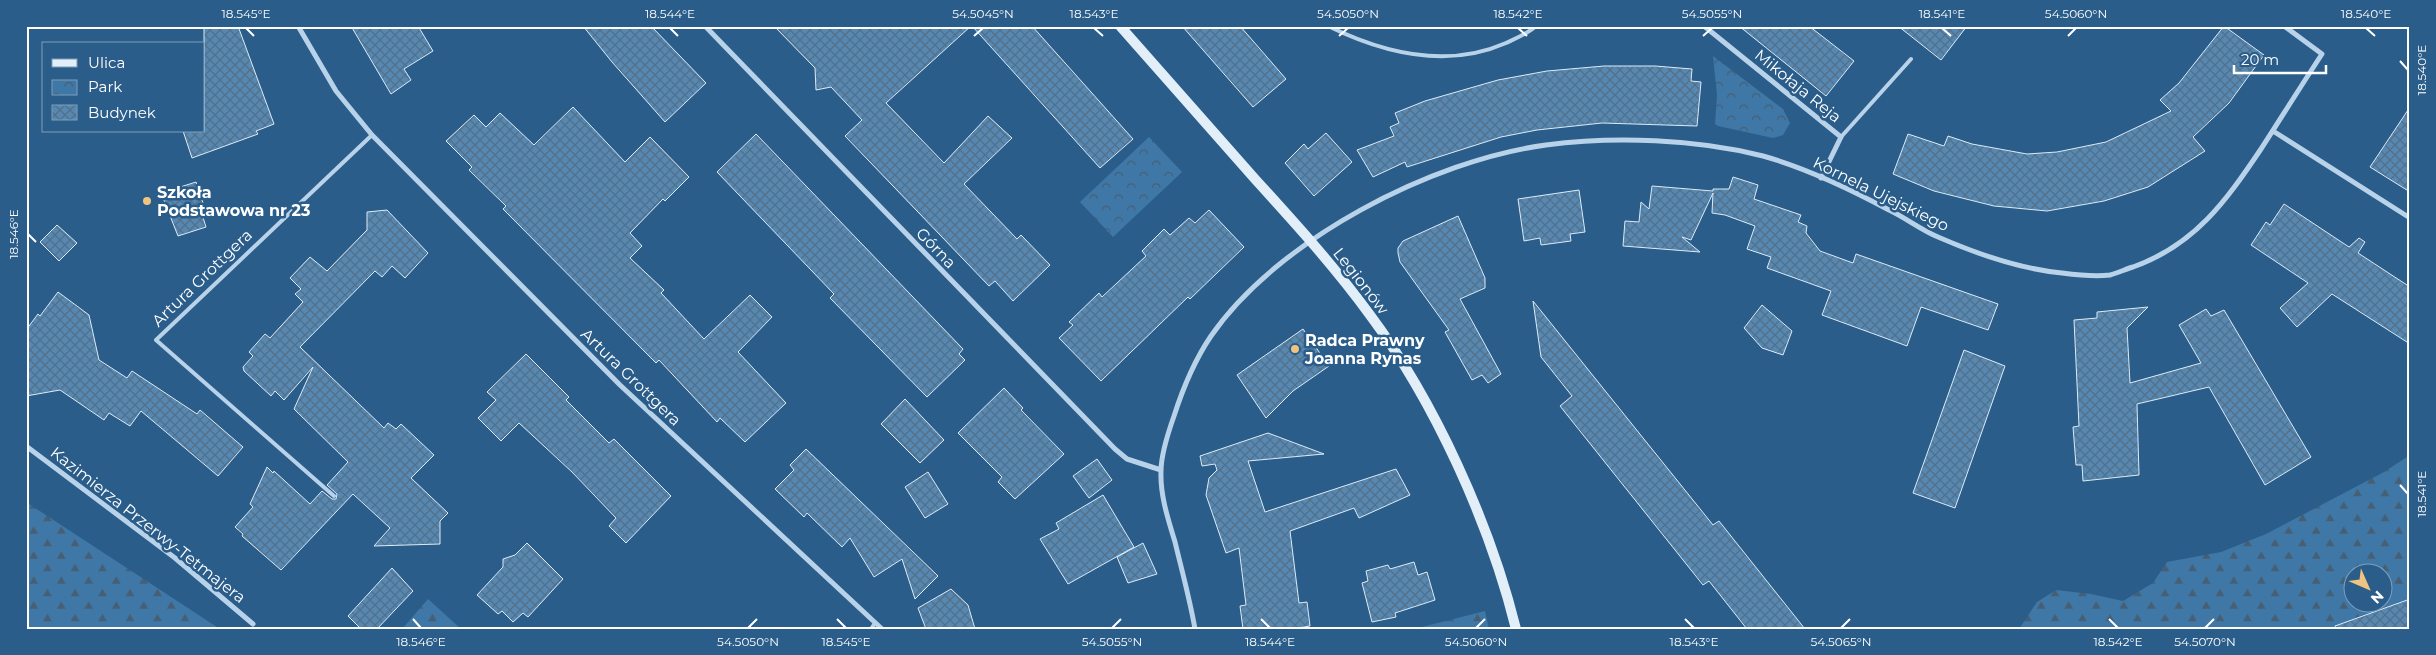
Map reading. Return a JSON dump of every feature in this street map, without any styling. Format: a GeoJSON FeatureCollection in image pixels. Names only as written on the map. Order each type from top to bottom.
{"type":"FeatureCollection","features":[{"type":"Feature","properties":{"kind":"street","name":"Artura Grottgera"},"geometry":{"type":"LineString","coordinates":[[298,26],[336,91],[372,135],[620,385],[882,629]]}},
{"type":"Feature","properties":{"kind":"street","name":"Górna"},"geometry":{"type":"LineString","coordinates":[[705,26],[1115,449],[1127,459],[1160,470]]}},
{"type":"Feature","properties":{"kind":"street","name":"Legionów"},"geometry":{"type":"LineString","coordinates":[[1120,26],[1311,242],[1371,315],[1417,387],[1458,467],[1490,541],[1508,595],[1516,629]]}},
{"type":"Feature","properties":{"kind":"street","name":"Mikołaja Reja"},"geometry":{"type":"LineString","coordinates":[[1704,26],[1840,136],[1821,178]]}},
{"type":"Feature","properties":{"kind":"street","name":"Kornela Ujejskiego"},"geometry":{"type":"LineString","coordinates":[[1194,629],[1191,608],[1163,499],[1160,470],[1170,426],[1184,384],[1210,337],[1243,296],[1288,257],[1351,214],[1400,190],[1489,158],[1546,145],[1660,141],[1715,147],[1764,156],[1821,178],[1887,208],[1936,236],[2040,271],[2080,275],[2111,275],[2150,261],[2187,239],[2227,200],[2322,54],[2284,26]]}},
{"type":"Feature","properties":{"kind":"street"},"geometry":{"type":"LineString","coordinates":[[2273,131],[2410,218]]}},
{"type":"Feature","properties":{"kind":"street","name":"Kazimierza Przerwy-Tetmajera"},"geometry":{"type":"LineString","coordinates":[[26,446],[175,558],[253,624]]}},
{"type":"Feature","properties":{"kind":"lane"},"geometry":{"type":"LineString","coordinates":[[1328,26],[1358,40],[1410,55],[1446,57],[1491,49],[1528,33],[1536,26]]}},
{"type":"Feature","properties":{"kind":"lane"},"geometry":{"type":"LineString","coordinates":[[1840,136],[1911,59]]}},
{"type":"Feature","properties":{"kind":"lane","name":"Artura Grottgera"},"geometry":{"type":"LineString","coordinates":[[334,496],[156,340],[372,135]]}},
{"type":"Feature","properties":{"kind":"lane"},"geometry":{"type":"LineString","coordinates":[[870,629],[875,623]]}},
{"type":"Feature","properties":{"kind":"green space"},"geometry":{"type":"Polygon","coordinates":[[[1713,56],[1783,109],[1790,123],[1783,135],[1773,138],[1715,124],[1717,95],[1713,56]]]}},
{"type":"Feature","properties":{"kind":"green space"},"geometry":{"type":"Polygon","coordinates":[[[1149,137],[1182,172],[1113,237],[1080,202],[1149,137]]]}},
{"type":"Feature","properties":{"kind":"green space"},"geometry":{"type":"Polygon","coordinates":[[[2410,455],[2410,599],[2394,605],[2394,562],[2344,562],[2344,612],[2373,612],[2361,616],[2365,629],[2019,629],[2037,602],[2056,590],[2091,594],[2123,601],[2153,583],[2167,562],[2221,552],[2266,534],[2384,472],[2410,455]]]}},
{"type":"Feature","properties":{"kind":"green space"},"geometry":{"type":"Polygon","coordinates":[[[26,502],[220,629],[26,629],[26,502]]]}},
{"type":"Feature","properties":{"kind":"green space"},"geometry":{"type":"Polygon","coordinates":[[[428,599],[461,629],[402,629],[428,599]]]}},
{"type":"Feature","properties":{"kind":"green space"},"geometry":{"type":"Polygon","coordinates":[[[1485,611],[1489,629],[1414,629],[1485,611]]]}},
{"type":"Feature","properties":{"kind":"building","name":"Szkoła Podstawowa nr 23"},"geometry":{"type":"Polygon","coordinates":[[[204,26],[238,26],[274,124],[256,131],[258,134],[192,158],[183,132],[205,132],[204,26]]]}},
{"type":"Feature","properties":{"kind":"building"},"geometry":{"type":"Polygon","coordinates":[[[351,26],[418,26],[433,51],[404,69],[411,80],[391,94],[351,26]]]}},
{"type":"Feature","properties":{"kind":"building"},"geometry":{"type":"Polygon","coordinates":[[[583,26],[651,26],[706,83],[665,122],[583,26]]]}},
{"type":"Feature","properties":{"kind":"building"},"geometry":{"type":"Polygon","coordinates":[[[774,26],[971,26],[886,103],[944,163],[988,116],[1012,138],[964,184],[1017,239],[1021,235],[1050,265],[1013,301],[995,281],[989,286],[845,136],[862,120],[831,87],[816,90],[815,68],[774,26]]]}},
{"type":"Feature","properties":{"kind":"building"},"geometry":{"type":"Polygon","coordinates":[[[972,26],[1032,26],[1133,139],[1100,168],[972,26]]]}},
{"type":"Feature","properties":{"kind":"building"},"geometry":{"type":"Polygon","coordinates":[[[1182,26],[1240,26],[1286,79],[1253,107],[1182,26]]]}},
{"type":"Feature","properties":{"kind":"building"},"geometry":{"type":"Polygon","coordinates":[[[1739,26],[1809,26],[1854,61],[1826,96],[1739,26]]]}},
{"type":"Feature","properties":{"kind":"building"},"geometry":{"type":"Polygon","coordinates":[[[1898,26],[1967,26],[1941,60],[1898,26]]]}},
{"type":"Feature","properties":{"kind":"building"},"geometry":{"type":"Polygon","coordinates":[[[2224,26],[2264,55],[2229,103],[2193,137],[2205,151],[2148,187],[2104,201],[2047,211],[1994,206],[1934,191],[1893,174],[1908,134],[1944,146],[1948,136],[1972,144],[2027,154],[2057,152],[2106,142],[2171,111],[2160,100],[2179,83],[2224,26]]]}},
{"type":"Feature","properties":{"kind":"building"},"geometry":{"type":"Polygon","coordinates":[[[1604,66],[1655,66],[1692,69],[1691,81],[1701,82],[1697,126],[1602,123],[1537,130],[1501,137],[1407,167],[1405,162],[1373,177],[1357,150],[1394,136],[1390,127],[1399,123],[1395,113],[1425,101],[1498,80],[1547,71],[1604,66]]]}},
{"type":"Feature","properties":{"kind":"building"},"geometry":{"type":"Polygon","coordinates":[[[573,107],[625,162],[650,137],[689,177],[665,201],[663,199],[630,233],[642,246],[630,258],[664,290],[661,293],[704,339],[750,295],[772,317],[738,352],[786,403],[745,442],[720,418],[717,422],[659,360],[656,363],[503,209],[506,206],[469,170],[472,167],[446,141],[474,115],[486,127],[500,113],[534,145],[573,107]]]}},
{"type":"Feature","properties":{"kind":"building"},"geometry":{"type":"Polygon","coordinates":[[[2410,107],[2410,192],[2370,167],[2410,107]]]}},
{"type":"Feature","properties":{"kind":"building"},"geometry":{"type":"Polygon","coordinates":[[[1326,133],[1352,162],[1314,196],[1285,163],[1304,144],[1308,149],[1326,133]]]}},
{"type":"Feature","properties":{"kind":"building"},"geometry":{"type":"Polygon","coordinates":[[[756,134],[963,349],[959,354],[965,360],[927,397],[830,298],[834,294],[717,172],[756,134]]]}},
{"type":"Feature","properties":{"kind":"building"},"geometry":{"type":"Polygon","coordinates":[[[1733,177],[1758,185],[1754,199],[1801,215],[1798,222],[1807,226],[1806,233],[1820,251],[1853,263],[1856,254],[1998,304],[1988,330],[1921,307],[1907,346],[1822,315],[1831,291],[1767,268],[1771,257],[1747,249],[1755,226],[1725,215],[1712,213],[1713,193],[1691,240],[1682,237],[1700,252],[1623,246],[1625,221],[1639,222],[1641,202],[1649,209],[1652,186],[1713,191],[1713,189],[1729,189],[1733,177]]]}},
{"type":"Feature","properties":{"kind":"building"},"geometry":{"type":"Polygon","coordinates":[[[196,182],[206,212],[202,214],[206,227],[178,236],[161,193],[196,182]]]}},
{"type":"Feature","properties":{"kind":"building"},"geometry":{"type":"Polygon","coordinates":[[[1579,190],[1585,232],[1570,234],[1571,241],[1541,245],[1540,238],[1524,241],[1518,199],[1579,190]]]}},
{"type":"Feature","properties":{"kind":"building"},"geometry":{"type":"Polygon","coordinates":[[[2284,204],[2349,247],[2359,238],[2365,242],[2358,253],[2410,287],[2410,344],[2332,294],[2297,327],[2280,308],[2308,283],[2251,245],[2266,222],[2270,225],[2284,204]]]}},
{"type":"Feature","properties":{"kind":"building"},"geometry":{"type":"Polygon","coordinates":[[[387,210],[428,253],[405,278],[392,266],[382,277],[375,271],[300,347],[384,428],[388,423],[396,429],[401,424],[434,455],[411,478],[448,513],[440,521],[440,544],[374,546],[390,528],[353,494],[281,570],[242,536],[243,534],[235,527],[253,507],[250,504],[267,467],[273,473],[274,471],[310,504],[322,491],[332,499],[336,499],[337,494],[327,485],[348,462],[294,409],[313,367],[284,400],[275,391],[271,396],[244,371],[243,367],[253,356],[249,352],[265,334],[270,338],[303,302],[295,294],[301,289],[290,278],[310,257],[327,271],[367,230],[367,212],[387,210]]]}},
{"type":"Feature","properties":{"kind":"building"},"geometry":{"type":"Polygon","coordinates":[[[1209,210],[1244,247],[1190,299],[1188,297],[1101,381],[1059,338],[1073,325],[1069,322],[1099,293],[1102,297],[1146,256],[1142,251],[1164,229],[1170,235],[1189,218],[1195,223],[1209,210]]]}},
{"type":"Feature","properties":{"kind":"building"},"geometry":{"type":"Polygon","coordinates":[[[1458,216],[1485,278],[1485,288],[1460,299],[1501,374],[1488,383],[1482,375],[1472,380],[1445,332],[1449,330],[1400,262],[1398,253],[1398,248],[1403,241],[1458,216]]]}},
{"type":"Feature","properties":{"kind":"building"},"geometry":{"type":"Polygon","coordinates":[[[57,225],[77,243],[59,261],[40,242],[57,225]]]}},
{"type":"Feature","properties":{"kind":"building"},"geometry":{"type":"Polygon","coordinates":[[[58,292],[89,315],[99,360],[127,378],[132,371],[197,414],[200,410],[243,447],[218,476],[141,411],[130,426],[109,413],[104,420],[60,390],[26,396],[26,330],[38,314],[40,316],[58,292]]]}},
{"type":"Feature","properties":{"kind":"building"},"geometry":{"type":"Polygon","coordinates":[[[1533,301],[1713,525],[1719,521],[1805,629],[1747,629],[1709,581],[1703,585],[1560,406],[1572,396],[1541,357],[1533,301]]]}},
{"type":"Feature","properties":{"kind":"building"},"geometry":{"type":"Polygon","coordinates":[[[1762,305],[1792,331],[1783,355],[1762,348],[1744,328],[1762,305]]]}},
{"type":"Feature","properties":{"kind":"building"},"geometry":{"type":"Polygon","coordinates":[[[2148,307],[2127,328],[2130,383],[2201,363],[2179,325],[2206,309],[2211,316],[2224,310],[2311,457],[2265,485],[2209,387],[2137,404],[2139,475],[2083,481],[2082,465],[2076,465],[2073,427],[2079,426],[2074,320],[2097,318],[2097,312],[2148,307]]]}},
{"type":"Feature","properties":{"kind":"building"},"geometry":{"type":"Polygon","coordinates":[[[1303,329],[1329,366],[1293,391],[1266,418],[1237,375],[1303,329]]]}},
{"type":"Feature","properties":{"kind":"building"},"geometry":{"type":"Polygon","coordinates":[[[1964,350],[2005,366],[1955,508],[1913,493],[1964,350]]]}},
{"type":"Feature","properties":{"kind":"building"},"geometry":{"type":"Polygon","coordinates":[[[526,354],[569,397],[566,400],[609,443],[614,439],[671,496],[626,543],[609,526],[616,518],[572,472],[519,423],[501,441],[478,418],[496,400],[487,392],[526,354]]]}},
{"type":"Feature","properties":{"kind":"building"},"geometry":{"type":"Polygon","coordinates":[[[1004,388],[1023,408],[1021,410],[1064,454],[1015,499],[998,482],[1002,477],[958,433],[1004,388]]]}},
{"type":"Feature","properties":{"kind":"building"},"geometry":{"type":"Polygon","coordinates":[[[905,399],[944,440],[920,463],[881,424],[905,399]]]}},
{"type":"Feature","properties":{"kind":"building"},"geometry":{"type":"Polygon","coordinates":[[[1268,433],[1324,454],[1248,461],[1265,512],[1396,469],[1410,495],[1359,518],[1354,508],[1290,531],[1299,603],[1307,602],[1310,626],[1292,629],[1243,629],[1240,606],[1246,605],[1239,548],[1226,553],[1206,495],[1209,478],[1217,470],[1215,464],[1202,466],[1200,456],[1268,433]]]}},
{"type":"Feature","properties":{"kind":"building"},"geometry":{"type":"Polygon","coordinates":[[[806,449],[938,576],[915,599],[902,559],[874,577],[850,538],[842,547],[807,513],[804,517],[775,489],[794,470],[790,465],[806,449]]]}},
{"type":"Feature","properties":{"kind":"building"},"geometry":{"type":"Polygon","coordinates":[[[1097,459],[1112,480],[1089,498],[1073,476],[1097,459]]]}},
{"type":"Feature","properties":{"kind":"building"},"geometry":{"type":"Polygon","coordinates":[[[928,472],[948,504],[925,518],[905,487],[928,472]]]}},
{"type":"Feature","properties":{"kind":"building"},"geometry":{"type":"Polygon","coordinates":[[[1103,495],[1134,547],[1068,584],[1040,539],[1059,529],[1056,523],[1103,495]]]}},
{"type":"Feature","properties":{"kind":"building"},"geometry":{"type":"Polygon","coordinates":[[[527,543],[563,579],[528,617],[523,613],[513,622],[502,611],[498,614],[477,595],[503,567],[503,559],[515,555],[527,543]]]}},
{"type":"Feature","properties":{"kind":"building"},"geometry":{"type":"Polygon","coordinates":[[[1143,543],[1157,574],[1128,583],[1117,557],[1143,543]]]}},
{"type":"Feature","properties":{"kind":"building"},"geometry":{"type":"Polygon","coordinates":[[[1414,562],[1418,575],[1427,572],[1435,600],[1395,613],[1396,617],[1372,622],[1362,583],[1368,581],[1366,571],[1388,565],[1390,569],[1414,562]]]}},
{"type":"Feature","properties":{"kind":"building"},"geometry":{"type":"Polygon","coordinates":[[[392,568],[413,591],[377,629],[361,629],[348,616],[392,568]]]}},
{"type":"Feature","properties":{"kind":"building"},"geometry":{"type":"Polygon","coordinates":[[[951,589],[968,605],[975,629],[926,629],[918,608],[951,589]]]}},
{"type":"Feature","properties":{"kind":"building"},"geometry":{"type":"Polygon","coordinates":[[[2410,599],[2410,629],[2336,629],[2335,626],[2374,612],[2394,612],[2394,605],[2410,599]]]}},
{"type":"Feature","properties":{"kind":"place","name":"Szkoła Podstawowa nr 23"},"geometry":{"type":"Point","coordinates":[147,201]}},
{"type":"Feature","properties":{"kind":"place","name":"Radca Prawny Joanna Rynas"},"geometry":{"type":"Point","coordinates":[1295,349]}}]}
